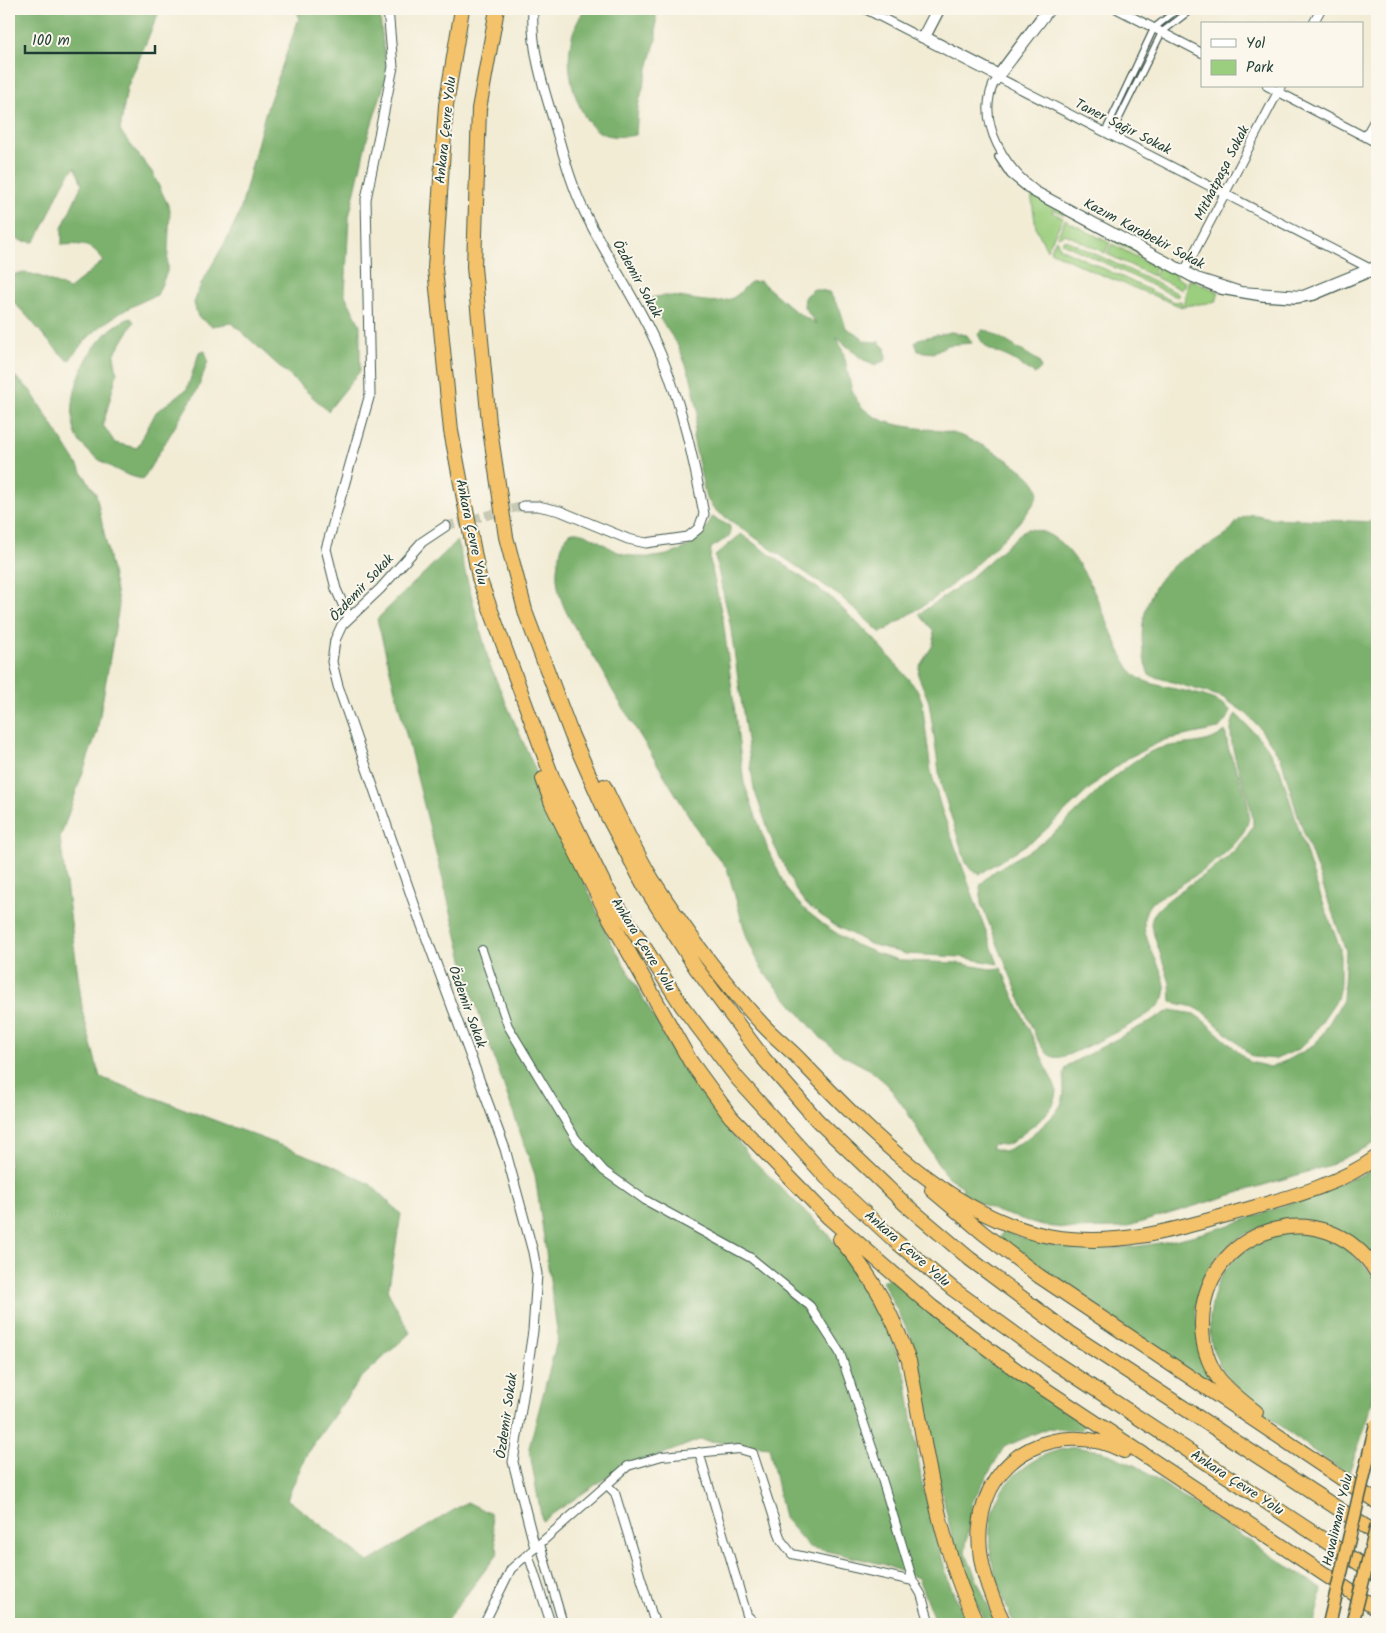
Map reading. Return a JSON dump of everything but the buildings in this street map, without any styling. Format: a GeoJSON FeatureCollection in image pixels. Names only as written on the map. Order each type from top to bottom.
{"type":"FeatureCollection","features":[{"type":"Feature","properties":{"kind":"highway","name":"Ankara Çevre Yolu"},"geometry":{"type":"LineString","coordinates":[[462,9],[446,105],[435,268],[451,430],[479,578],[554,782],[606,886],[682,1006],[737,1078],[798,1149],[879,1227],[960,1294],[1051,1360],[1377,1575]]}},
{"type":"Feature","properties":{"kind":"highway"},"geometry":{"type":"LineString","coordinates":[[497,9],[479,109],[474,266],[489,423],[506,537],[520,593],[537,645],[572,736],[607,815],[657,908],[728,1014],[781,1080],[817,1120],[906,1205],[1013,1293],[1118,1365],[1377,1534]]}},
{"type":"Feature","properties":{"kind":"highway"},"geometry":{"type":"LineString","coordinates":[[479,578],[499,659],[552,804],[604,908],[643,978],[690,1061],[731,1117],[775,1170],[851,1251],[884,1299],[909,1361],[940,1516],[954,1563],[977,1624]]}},
{"type":"Feature","properties":{"kind":"highway"},"geometry":{"type":"LineString","coordinates":[[537,645],[636,850],[687,931],[764,1026],[924,1182],[1010,1254],[1377,1502]]}},
{"type":"Feature","properties":{"kind":"highway"},"geometry":{"type":"LineString","coordinates":[[731,1117],[851,1238],[932,1307],[1028,1378],[1377,1609]]}},
{"type":"Feature","properties":{"kind":"highway"},"geometry":{"type":"LineString","coordinates":[[859,1120],[924,1175],[982,1212],[1038,1233],[1082,1240],[1127,1240],[1203,1222],[1328,1184],[1354,1172],[1377,1157]]}},
{"type":"Feature","properties":{"kind":"highway"},"geometry":{"type":"LineString","coordinates":[[1346,1481],[1243,1402],[1220,1380],[1206,1350],[1202,1329],[1203,1308],[1211,1281],[1227,1257],[1255,1236],[1273,1229],[1304,1226],[1331,1233],[1354,1246],[1377,1273]]}},
{"type":"Feature","properties":{"kind":"highway","name":"Havalimanı Yolu"},"geometry":{"type":"LineString","coordinates":[[1329,1624],[1376,1424]]}},
{"type":"Feature","properties":{"kind":"highway"},"geometry":{"type":"LineString","coordinates":[[1004,1624],[983,1569],[980,1525],[986,1499],[992,1485],[1009,1464],[1030,1449],[1066,1438],[1090,1438],[1103,1441],[1150,1464],[1209,1498]]}},
{"type":"Feature","properties":{"kind":"highway"},"geometry":{"type":"LineString","coordinates":[[1352,1624],[1377,1525]]}},
{"type":"Feature","properties":{"kind":"highway"},"geometry":{"type":"LineString","coordinates":[[1304,1560],[1377,1614]]}},
{"type":"Feature","properties":{"kind":"street"},"geometry":{"type":"LineString","coordinates":[[349,618],[336,589],[326,549],[370,394],[366,199],[393,67],[388,9]]}},
{"type":"Feature","properties":{"kind":"street","name":"Özdemir Sokak"},"geometry":{"type":"LineString","coordinates":[[523,506],[538,506],[560,511],[616,535],[646,544],[688,537],[699,528],[704,514],[682,422],[662,358],[640,311],[585,212],[571,177],[538,65],[533,31],[533,9]]}},
{"type":"Feature","properties":{"kind":"street"},"geometry":{"type":"LineString","coordinates":[[921,38],[936,9]]}},
{"type":"Feature","properties":{"kind":"street"},"geometry":{"type":"LineString","coordinates":[[942,9],[928,36],[998,72],[1045,9]]}},
{"type":"Feature","properties":{"kind":"street","name":"Kazım Karabekir Sokak"},"geometry":{"type":"LineString","coordinates":[[1051,9],[999,77],[990,92],[988,108],[994,133],[1003,154],[1012,169],[1036,191],[1185,270],[1211,282],[1241,291],[1286,296],[1308,294],[1377,265]]}},
{"type":"Feature","properties":{"kind":"street"},"geometry":{"type":"LineString","coordinates":[[1117,9],[1201,52]]}},
{"type":"Feature","properties":{"kind":"street"},"geometry":{"type":"LineString","coordinates":[[1108,134],[1154,28],[1178,9]]}},
{"type":"Feature","properties":{"kind":"street"},"geometry":{"type":"LineString","coordinates":[[1108,134],[1162,32],[1192,9]]}},
{"type":"Feature","properties":{"kind":"street"},"geometry":{"type":"LineString","coordinates":[[1314,22],[1321,9]]}},
{"type":"Feature","properties":{"kind":"street","name":"Taner Sağır Sokak"},"geometry":{"type":"LineString","coordinates":[[869,10],[1369,268]]}},
{"type":"Feature","properties":{"kind":"street"},"geometry":{"type":"LineString","coordinates":[[1279,89],[1377,143]]}},
{"type":"Feature","properties":{"kind":"street","name":"Mithatpaşa Sokak"},"geometry":{"type":"LineString","coordinates":[[1185,270],[1279,89]]}},
{"type":"Feature","properties":{"kind":"street"},"geometry":{"type":"LineString","coordinates":[[1366,137],[1377,116]]}},
{"type":"Feature","properties":{"kind":"street"},"geometry":{"type":"LineString","coordinates":[[1003,154],[998,157],[1007,170],[1032,193],[1192,279],[1220,291],[1263,298],[1305,299],[1376,271],[1377,265]]}},
{"type":"Feature","properties":{"kind":"street","name":"Özdemir Sokak"},"geometry":{"type":"LineString","coordinates":[[446,526],[422,542],[380,589],[342,625],[335,640],[332,662],[338,686],[418,915],[505,1149],[533,1252],[537,1274],[533,1332],[513,1462],[534,1548]]}},
{"type":"Feature","properties":{"kind":"street"},"geometry":{"type":"LineString","coordinates":[[482,950],[508,1026],[576,1139],[604,1171],[645,1200],[751,1258],[810,1306],[840,1353],[875,1456],[913,1580],[930,1624]]}},
{"type":"Feature","properties":{"kind":"street"},"geometry":{"type":"LineString","coordinates":[[484,1624],[511,1569],[628,1466],[662,1456],[699,1452],[739,1448],[753,1453],[781,1540],[792,1554],[913,1580]]}},
{"type":"Feature","properties":{"kind":"street"},"geometry":{"type":"LineString","coordinates":[[699,1452],[747,1615],[756,1624]]}},
{"type":"Feature","properties":{"kind":"street"},"geometry":{"type":"LineString","coordinates":[[607,1485],[615,1493],[655,1624]]}},
{"type":"Feature","properties":{"kind":"street"},"geometry":{"type":"LineString","coordinates":[[534,1548],[551,1624]]}},
{"type":"Feature","properties":{"kind":"street"},"geometry":{"type":"LineString","coordinates":[[534,1548],[564,1624]]}},
{"type":"Feature","properties":{"kind":"green space"},"geometry":{"type":"Polygon","coordinates":[[[9,9],[157,9],[158,14],[127,88],[120,131],[152,172],[170,209],[167,272],[157,295],[131,307],[108,321],[87,339],[69,361],[9,299],[9,278],[15,274],[30,274],[69,289],[103,261],[95,251],[86,246],[62,245],[62,228],[82,184],[75,167],[58,194],[45,224],[34,242],[22,241],[9,236],[9,9]]]}},
{"type":"Feature","properties":{"kind":"green space"},"geometry":{"type":"Polygon","coordinates":[[[297,9],[379,9],[387,76],[367,139],[349,217],[345,295],[360,325],[360,371],[328,411],[232,323],[212,326],[198,317],[194,303],[201,284],[226,241],[240,212],[265,114],[299,18],[297,9]]]}},
{"type":"Feature","properties":{"kind":"green space"},"geometry":{"type":"Polygon","coordinates":[[[584,9],[656,9],[656,39],[638,106],[636,135],[613,136],[597,130],[585,117],[576,97],[569,60],[570,45],[573,33],[584,9]]]}},
{"type":"Feature","properties":{"kind":"green space"},"geometry":{"type":"Polygon","coordinates":[[[1031,194],[1066,212],[1064,215],[1053,209],[1052,212],[1063,218],[1047,250],[1036,228],[1031,194]]]}},
{"type":"Feature","properties":{"kind":"green space"},"geometry":{"type":"Polygon","coordinates":[[[1065,220],[1110,243],[1105,253],[1065,234],[1057,237],[1065,220]]]}},
{"type":"Feature","properties":{"kind":"green space"},"geometry":{"type":"Polygon","coordinates":[[[1115,238],[1178,272],[1175,277],[1185,282],[1182,290],[1155,277],[1160,265],[1114,241],[1115,238]]]}},
{"type":"Feature","properties":{"kind":"green space"},"geometry":{"type":"Polygon","coordinates":[[[1056,239],[1060,248],[1175,302],[1181,301],[1182,307],[1092,271],[1050,251],[1056,239]]]}},
{"type":"Feature","properties":{"kind":"green space"},"geometry":{"type":"Polygon","coordinates":[[[1064,239],[1179,295],[1177,297],[1062,243],[1064,239]]]}},
{"type":"Feature","properties":{"kind":"green space"},"geometry":{"type":"Polygon","coordinates":[[[1112,244],[1156,267],[1153,276],[1107,254],[1112,244]]]}},
{"type":"Feature","properties":{"kind":"green space"},"geometry":{"type":"Polygon","coordinates":[[[1189,279],[1219,292],[1216,302],[1183,306],[1189,279]]]}},
{"type":"Feature","properties":{"kind":"green space"},"geometry":{"type":"Polygon","coordinates":[[[760,281],[795,311],[816,324],[804,307],[805,296],[814,289],[829,292],[840,309],[846,328],[859,335],[864,341],[879,342],[885,348],[886,360],[875,365],[862,359],[836,337],[844,355],[854,394],[858,403],[865,410],[887,422],[962,436],[993,451],[1017,466],[1034,483],[1038,490],[1035,500],[1026,514],[994,548],[932,600],[881,633],[841,597],[715,510],[706,498],[693,437],[698,411],[691,378],[678,345],[651,306],[649,299],[669,296],[720,301],[733,298],[751,282],[760,281]]]}},
{"type":"Feature","properties":{"kind":"green space"},"geometry":{"type":"Polygon","coordinates":[[[131,318],[134,322],[114,355],[117,373],[103,425],[115,443],[137,448],[156,412],[187,389],[199,353],[205,351],[208,361],[198,389],[143,479],[116,470],[96,458],[81,444],[73,422],[76,386],[92,351],[116,325],[131,318]]]}},
{"type":"Feature","properties":{"kind":"green space"},"geometry":{"type":"Polygon","coordinates":[[[982,330],[989,331],[1039,361],[1041,368],[1035,374],[1012,359],[988,348],[978,334],[982,330]]]}},
{"type":"Feature","properties":{"kind":"green space"},"geometry":{"type":"Polygon","coordinates":[[[951,332],[967,335],[972,343],[947,345],[933,353],[918,351],[915,342],[918,339],[951,332]]]}},
{"type":"Feature","properties":{"kind":"green space"},"geometry":{"type":"Polygon","coordinates":[[[9,371],[30,390],[96,494],[119,606],[97,732],[60,838],[83,1014],[100,1077],[330,1164],[370,1184],[401,1214],[388,1292],[410,1333],[360,1379],[307,1453],[287,1499],[369,1562],[467,1502],[490,1513],[498,1553],[444,1624],[9,1624],[9,371]]]}},
{"type":"Feature","properties":{"kind":"green space"},"geometry":{"type":"Polygon","coordinates":[[[1252,514],[1270,518],[1377,522],[1377,1142],[1330,1165],[1122,1228],[1072,1229],[1045,1226],[998,1212],[961,1194],[963,1187],[948,1177],[942,1170],[906,1110],[887,1084],[869,1069],[842,1055],[821,1038],[762,970],[747,938],[727,868],[705,842],[566,612],[560,596],[557,579],[558,561],[562,546],[570,533],[575,532],[587,535],[618,552],[632,556],[659,556],[685,548],[696,540],[705,530],[712,517],[730,526],[730,536],[711,548],[710,560],[723,620],[744,783],[768,850],[787,890],[803,908],[824,925],[853,944],[902,961],[958,963],[990,969],[1001,968],[1057,1091],[1052,1107],[1040,1120],[1011,1143],[1005,1145],[993,1144],[991,1148],[1004,1151],[1029,1137],[1055,1114],[1063,1099],[1064,1073],[1068,1065],[1171,1010],[1194,1014],[1250,1062],[1270,1067],[1288,1060],[1311,1047],[1320,1038],[1343,1000],[1346,951],[1297,813],[1281,758],[1259,727],[1247,714],[1222,697],[1149,675],[1142,646],[1144,617],[1148,602],[1162,577],[1179,561],[1220,539],[1239,520],[1252,514]]]}},
{"type":"Feature","properties":{"kind":"green space"},"geometry":{"type":"Polygon","coordinates":[[[1028,529],[1048,534],[1065,547],[1079,565],[1092,587],[1122,655],[1132,672],[1150,683],[1207,697],[1230,710],[1229,716],[1218,729],[1164,740],[1128,758],[1099,780],[1038,837],[980,874],[971,870],[966,863],[941,785],[929,702],[918,675],[919,667],[933,645],[934,636],[933,630],[919,614],[968,580],[1023,531],[1028,529]]]}},
{"type":"Feature","properties":{"kind":"green space"},"geometry":{"type":"Polygon","coordinates":[[[741,534],[830,597],[873,638],[917,689],[922,701],[931,772],[941,808],[998,964],[961,957],[906,954],[870,944],[831,923],[806,904],[797,892],[773,843],[754,789],[730,623],[715,556],[741,534]]]}},
{"type":"Feature","properties":{"kind":"green space"},"geometry":{"type":"Polygon","coordinates":[[[457,541],[490,666],[608,936],[682,1067],[750,1157],[828,1234],[879,1303],[906,1378],[922,1484],[948,1580],[967,1624],[936,1624],[918,1578],[882,1564],[809,1547],[784,1518],[769,1447],[699,1440],[610,1475],[542,1521],[529,1448],[558,1337],[535,1175],[471,991],[377,619],[457,541]]]}},
{"type":"Feature","properties":{"kind":"green space"},"geometry":{"type":"Polygon","coordinates":[[[1236,714],[1265,744],[1280,769],[1315,881],[1340,948],[1340,985],[1337,999],[1311,1037],[1299,1049],[1276,1059],[1253,1057],[1203,1012],[1194,1007],[1171,1002],[1170,983],[1151,926],[1153,916],[1159,908],[1234,851],[1253,826],[1252,812],[1231,738],[1232,725],[1236,714]]]}},
{"type":"Feature","properties":{"kind":"green space"},"geometry":{"type":"Polygon","coordinates":[[[1225,731],[1229,750],[1248,805],[1247,826],[1239,839],[1226,852],[1211,865],[1151,903],[1145,915],[1144,928],[1148,942],[1164,981],[1165,993],[1161,1003],[1132,1024],[1068,1055],[1056,1057],[1047,1054],[1035,1035],[981,904],[980,886],[990,875],[1032,849],[1062,826],[1103,786],[1133,762],[1159,748],[1208,740],[1217,737],[1225,731]]]}},
{"type":"Feature","properties":{"kind":"green space"},"geometry":{"type":"Polygon","coordinates":[[[1377,1164],[1377,1263],[1346,1238],[1328,1227],[1309,1221],[1287,1221],[1265,1226],[1245,1235],[1227,1247],[1212,1263],[1202,1282],[1196,1303],[1198,1333],[1218,1383],[1214,1389],[999,1240],[1003,1231],[1049,1244],[1095,1249],[1141,1246],[1188,1237],[1279,1208],[1366,1173],[1377,1164]]]}},
{"type":"Feature","properties":{"kind":"green space"},"geometry":{"type":"Polygon","coordinates":[[[1290,1231],[1337,1239],[1377,1278],[1377,1380],[1364,1430],[1348,1475],[1279,1425],[1244,1395],[1221,1367],[1210,1337],[1210,1312],[1216,1288],[1230,1264],[1250,1248],[1290,1231]]]}},
{"type":"Feature","properties":{"kind":"green space"},"geometry":{"type":"Polygon","coordinates":[[[889,1278],[1087,1424],[1080,1431],[1048,1428],[1004,1447],[973,1500],[965,1552],[996,1624],[986,1624],[958,1562],[936,1468],[925,1401],[911,1337],[882,1281],[889,1278]]]}},
{"type":"Feature","properties":{"kind":"green space"},"geometry":{"type":"Polygon","coordinates":[[[1075,1447],[1102,1451],[1136,1466],[1322,1589],[1314,1624],[1014,1624],[993,1565],[990,1525],[994,1506],[1004,1488],[1025,1466],[1045,1455],[1075,1447]]]}},
{"type":"Feature","properties":{"kind":"tunnel"},"geometry":{"type":"LineString","coordinates":[[446,526],[523,506]]}}]}
